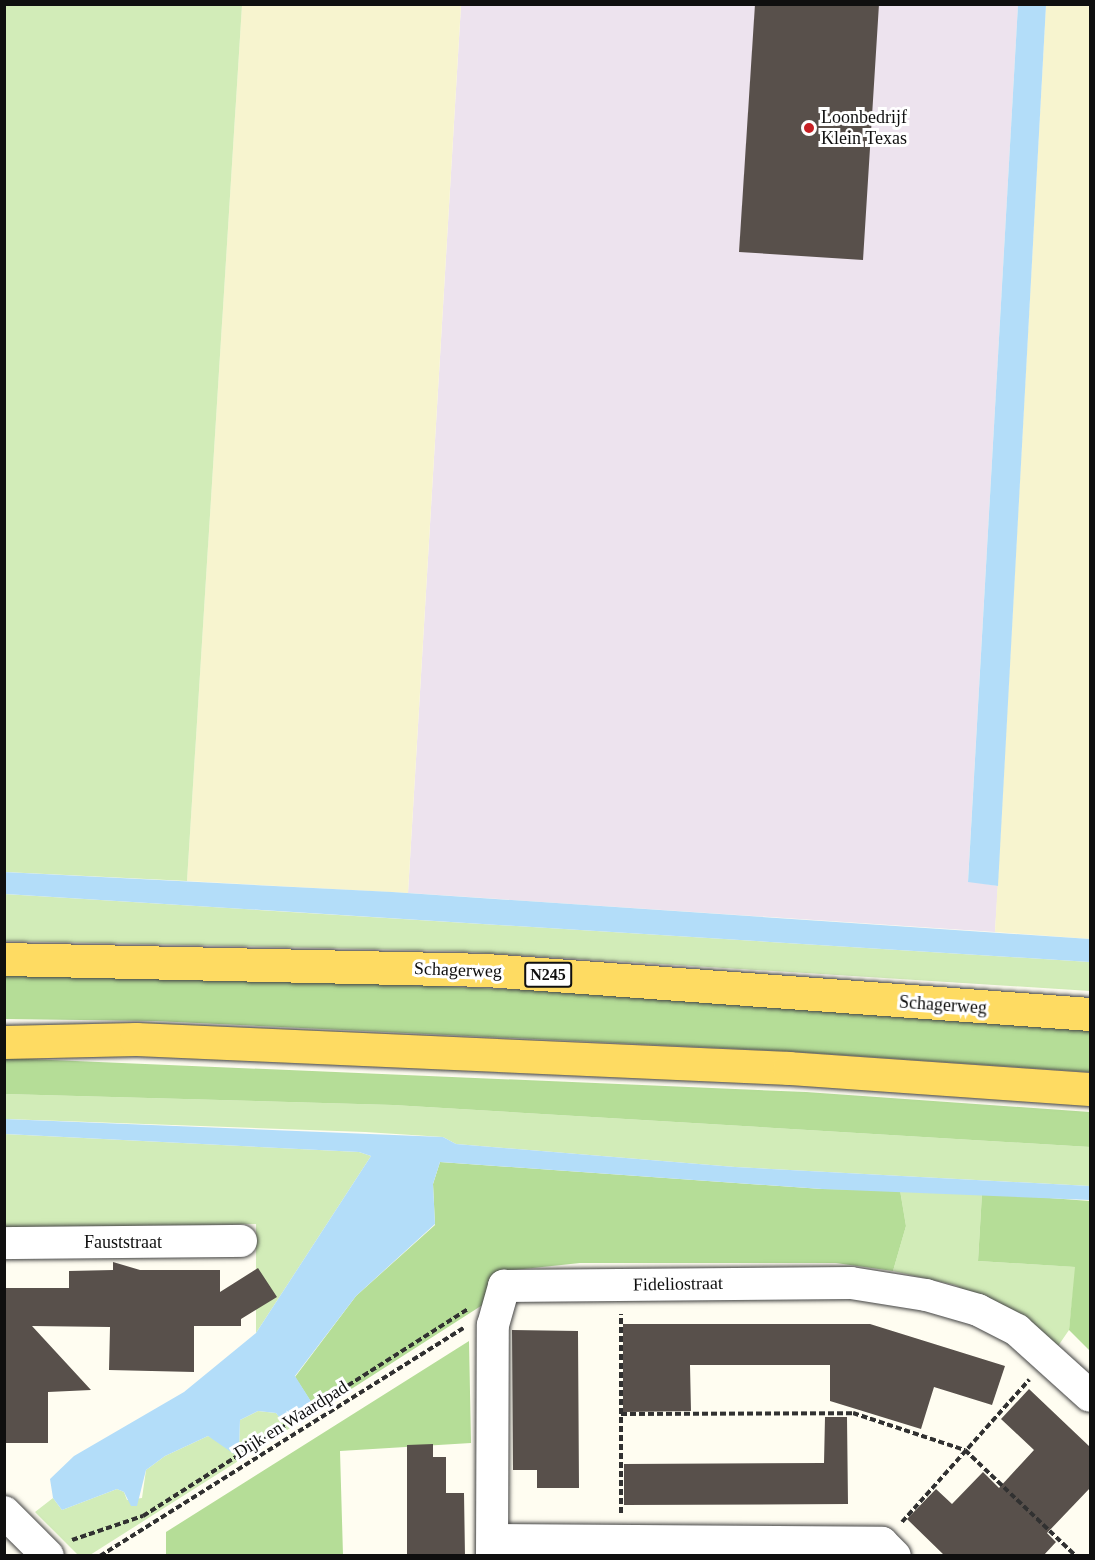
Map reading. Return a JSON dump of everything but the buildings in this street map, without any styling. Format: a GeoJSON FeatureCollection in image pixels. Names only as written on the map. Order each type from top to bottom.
{"type":"FeatureCollection","features":[{"type":"Feature","properties":{"kind":"main road","name":"Schagerweg"},"geometry":{"type":"LineString","coordinates":[[4,959],[486,970],[1090,1014]]}},
{"type":"Feature","properties":{"kind":"main road"},"geometry":{"type":"LineString","coordinates":[[4,1042],[136,1039],[789,1068],[1090,1089]]}},
{"type":"Feature","properties":{"kind":"street","name":"Fauststraat"},"geometry":{"type":"LineString","coordinates":[[4,1243],[241,1241]]}},
{"type":"Feature","properties":{"kind":"street","name":"Fideliostraat"},"geometry":{"type":"LineString","coordinates":[[501,1296],[621,1285],[851,1283],[897,1290],[978,1310],[1017,1330],[1090,1396]]}},
{"type":"Feature","properties":{"kind":"street"},"geometry":{"type":"LineString","coordinates":[[501,1296],[493,1325],[493,1548],[620,1541],[889,1549]]}},
{"type":"Feature","properties":{"kind":"street"},"geometry":{"type":"LineString","coordinates":[[4,1512],[47,1554]]}},
{"type":"Feature","properties":{"kind":"path"},"geometry":{"type":"LineString","coordinates":[[620,1541],[621,1285]]}},
{"type":"Feature","properties":{"kind":"path"},"geometry":{"type":"LineString","coordinates":[[47,1554],[91,1532],[143,1516],[501,1296]]}},
{"type":"Feature","properties":{"kind":"path","name":"Dijk en Waardpad"},"geometry":{"type":"LineString","coordinates":[[100,1556],[501,1296]]}},
{"type":"Feature","properties":{"kind":"path"},"geometry":{"type":"LineString","coordinates":[[889,1549],[965,1450],[1050,1358]]}},
{"type":"Feature","properties":{"kind":"path"},"geometry":{"type":"LineString","coordinates":[[621,1414],[853,1413],[965,1450],[1076,1556]]}},
{"type":"Feature","properties":{"kind":"shaded area"},"geometry":{"type":"Polygon","coordinates":[[[242,5],[461,5],[408,893],[187,881],[242,5]]]}},
{"type":"Feature","properties":{"kind":"shaded area"},"geometry":{"type":"Polygon","coordinates":[[[461,5],[1018,5],[968,881],[998,886],[995,932],[408,893],[461,5]]]}},
{"type":"Feature","properties":{"kind":"shaded area"},"geometry":{"type":"Polygon","coordinates":[[[1046,5],[1090,5],[1090,939],[995,932],[1046,5]]]}},
{"type":"Feature","properties":{"kind":"green space"},"geometry":{"type":"Polygon","coordinates":[[[4,5],[242,5],[187,881],[5,872],[4,5]]]}},
{"type":"Feature","properties":{"kind":"green space"},"geometry":{"type":"Polygon","coordinates":[[[4,894],[1090,962],[1090,991],[454,951],[5,941],[4,894]]]}},
{"type":"Feature","properties":{"kind":"green space"},"geometry":{"type":"Polygon","coordinates":[[[5,973],[225,977],[647,995],[1090,1030],[1090,1072],[785,1051],[155,1021],[5,1019],[5,973]]]}},
{"type":"Feature","properties":{"kind":"green space"},"geometry":{"type":"Polygon","coordinates":[[[5,1058],[806,1092],[1090,1112],[1090,1147],[393,1105],[5,1094],[5,1058]]]}},
{"type":"Feature","properties":{"kind":"green space"},"geometry":{"type":"Polygon","coordinates":[[[5,1094],[393,1105],[1090,1147],[1090,1186],[735,1167],[456,1144],[443,1137],[365,1132],[5,1119],[5,1094]]]}},
{"type":"Feature","properties":{"kind":"green space"},"geometry":{"type":"Polygon","coordinates":[[[4,1134],[359,1152],[371,1156],[256,1333],[256,1224],[5,1228],[4,1134]]]}},
{"type":"Feature","properties":{"kind":"green space"},"geometry":{"type":"Polygon","coordinates":[[[440,1162],[822,1189],[900,1190],[906,1226],[893,1271],[836,1263],[580,1263],[514,1270],[484,1304],[317,1411],[295,1377],[356,1296],[435,1225],[433,1184],[440,1162]]]}},
{"type":"Feature","properties":{"kind":"green space"},"geometry":{"type":"Polygon","coordinates":[[[900,1190],[982,1193],[978,1261],[1076,1267],[1069,1330],[1056,1349],[1021,1320],[955,1285],[893,1271],[906,1226],[900,1190]]]}},
{"type":"Feature","properties":{"kind":"green space"},"geometry":{"type":"Polygon","coordinates":[[[982,1193],[1090,1201],[1090,1351],[1069,1330],[1075,1267],[978,1261],[982,1193]]]}},
{"type":"Feature","properties":{"kind":"green space"},"geometry":{"type":"Polygon","coordinates":[[[469,1341],[471,1443],[340,1451],[343,1555],[166,1556],[166,1532],[469,1341]]]}},
{"type":"Feature","properties":{"kind":"green space"},"geometry":{"type":"Polygon","coordinates":[[[312,1403],[317,1411],[90,1555],[78,1555],[35,1512],[53,1498],[62,1510],[117,1489],[124,1492],[127,1500],[142,1498],[146,1470],[165,1456],[208,1436],[239,1450],[240,1420],[258,1411],[276,1413],[283,1421],[312,1403]]]}},
{"type":"Feature","properties":{"kind":"water"},"geometry":{"type":"Polygon","coordinates":[[[1018,5],[1046,5],[998,886],[968,882],[1018,5]]]}},
{"type":"Feature","properties":{"kind":"water"},"geometry":{"type":"Polygon","coordinates":[[[4,872],[392,892],[1090,939],[1090,962],[5,894],[4,872]]]}},
{"type":"Feature","properties":{"kind":"water"},"geometry":{"type":"Polygon","coordinates":[[[4,1119],[443,1137],[456,1144],[735,1167],[1090,1186],[1090,1200],[822,1189],[440,1162],[433,1184],[435,1224],[356,1296],[295,1376],[312,1403],[282,1421],[276,1413],[258,1411],[240,1420],[239,1451],[234,1454],[208,1436],[165,1456],[146,1470],[137,1506],[131,1506],[124,1492],[117,1489],[62,1510],[53,1498],[50,1479],[74,1456],[184,1392],[256,1333],[371,1156],[359,1152],[5,1134],[4,1119]]]}},
{"type":"Feature","properties":{"kind":"place","name":"Loonbedrijf Klein Texas"},"geometry":{"type":"Point","coordinates":[809,128]}}]}
